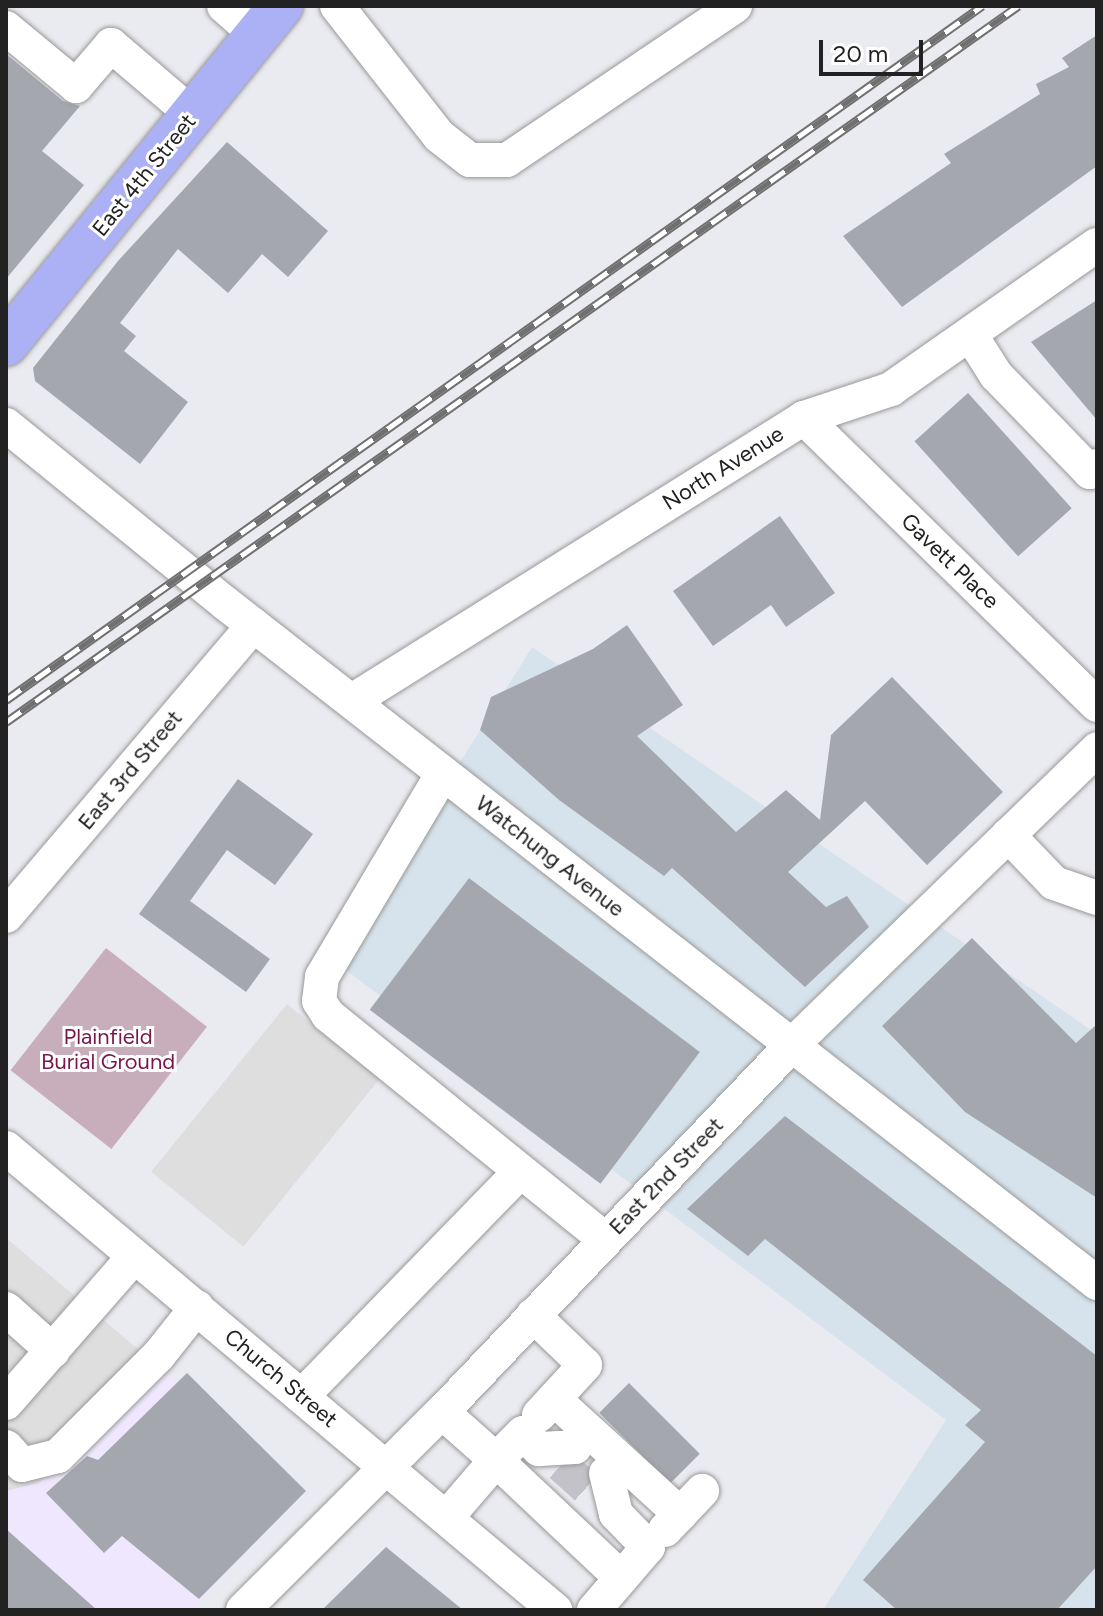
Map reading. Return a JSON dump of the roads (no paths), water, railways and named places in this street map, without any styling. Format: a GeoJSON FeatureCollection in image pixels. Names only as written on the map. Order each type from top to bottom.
{"type":"FeatureCollection","features":[{"type":"Feature","properties":{"kind":"main road","name":"East 4th Street"},"geometry":{"type":"LineString","coordinates":[[6,344],[269,21]]}},
{"type":"Feature","properties":{"kind":"street"},"geometry":{"type":"LineString","coordinates":[[224,6],[269,21]]}},
{"type":"Feature","properties":{"kind":"street"},"geometry":{"type":"LineString","coordinates":[[337,6],[439,136],[470,160],[507,160],[728,7]]}},
{"type":"Feature","properties":{"kind":"street"},"geometry":{"type":"LineString","coordinates":[[6,28],[76,86],[111,45],[193,115]]}},
{"type":"Feature","properties":{"kind":"street","name":"North Avenue"},"geometry":{"type":"LineString","coordinates":[[352,701],[804,418],[891,389],[1097,245]]}},
{"type":"Feature","properties":{"kind":"street"},"geometry":{"type":"LineString","coordinates":[[970,334],[1017,397],[1090,472],[1097,466]]}},
{"type":"Feature","properties":{"kind":"street","name":"Gavett Place"},"geometry":{"type":"LineString","coordinates":[[804,418],[1097,705]]}},
{"type":"Feature","properties":{"kind":"street","name":"Watchung Avenue"},"geometry":{"type":"LineString","coordinates":[[6,425],[254,625],[1097,1283]]}},
{"type":"Feature","properties":{"kind":"street","name":"East 3rd Street"},"geometry":{"type":"LineString","coordinates":[[6,916],[254,625]]}},
{"type":"Feature","properties":{"kind":"street","name":"East 2nd Street"},"geometry":{"type":"LineString","coordinates":[[243,1610],[384,1466],[442,1412],[792,1045],[1097,749]]}},
{"type":"Feature","properties":{"kind":"street"},"geometry":{"type":"LineString","coordinates":[[443,773],[317,992],[328,1015],[519,1173],[605,1239]]}},
{"type":"Feature","properties":{"kind":"street"},"geometry":{"type":"LineString","coordinates":[[1008,835],[1054,883],[1097,898]]}},
{"type":"Feature","properties":{"kind":"street","name":"Church Street"},"geometry":{"type":"LineString","coordinates":[[6,1148],[555,1610]]}},
{"type":"Feature","properties":{"kind":"street"},"geometry":{"type":"LineString","coordinates":[[302,1396],[519,1173]]}},
{"type":"Feature","properties":{"kind":"street"},"geometry":{"type":"LineString","coordinates":[[6,1403],[134,1257]]}},
{"type":"Feature","properties":{"kind":"street"},"geometry":{"type":"LineString","coordinates":[[6,1447],[22,1465],[58,1456],[159,1355],[197,1307]]}},
{"type":"Feature","properties":{"kind":"street"},"geometry":{"type":"LineString","coordinates":[[6,1309],[53,1351]]}},
{"type":"Feature","properties":{"kind":"street"},"geometry":{"type":"LineString","coordinates":[[447,1517],[496,1460],[548,1456],[554,1399],[585,1365],[533,1315]]}},
{"type":"Feature","properties":{"kind":"street"},"geometry":{"type":"LineString","coordinates":[[554,1399],[691,1502],[594,1610]]}},
{"type":"Feature","properties":{"kind":"street"},"geometry":{"type":"LineString","coordinates":[[442,1412],[621,1578]]}},
{"type":"Feature","properties":{"kind":"street"},"geometry":{"type":"LineString","coordinates":[[590,1492],[648,1547]]}},
{"type":"Feature","properties":{"kind":"tunnel"},"geometry":{"type":"LineString","coordinates":[[561,1465],[590,1491]]}},
{"type":"Feature","properties":{"kind":"railway"},"geometry":{"type":"LineString","coordinates":[[6,700],[982,6]]}},
{"type":"Feature","properties":{"kind":"railway"},"geometry":{"type":"LineString","coordinates":[[6,722],[1018,6]]}},
{"type":"Feature","properties":{"kind":"park label","name":"Plainfield Burial Ground"},"geometry":{"type":"Point","coordinates":[108,1048]}}]}
